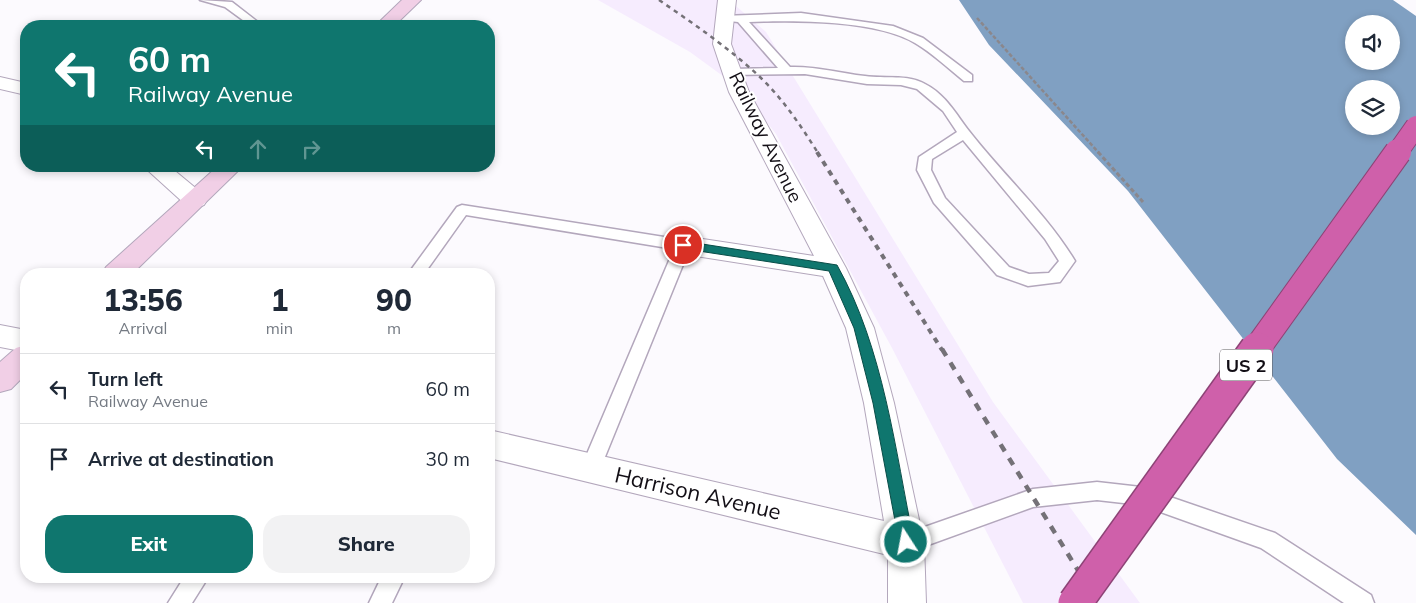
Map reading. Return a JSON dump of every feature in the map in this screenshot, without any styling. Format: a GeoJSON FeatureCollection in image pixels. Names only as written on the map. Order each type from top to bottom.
{"type":"FeatureCollection","features":[{"type":"Feature","properties":{"kind":"highway","name":"US 2"},"geometry":{"type":"LineString","coordinates":[[1075,603],[1416,126]]}},
{"type":"Feature","properties":{"kind":"main road"},"geometry":{"type":"LineString","coordinates":[[390,20],[412,0]]}},
{"type":"Feature","properties":{"kind":"main road"},"geometry":{"type":"LineString","coordinates":[[121,268],[225,172]]}},
{"type":"Feature","properties":{"kind":"main road"},"geometry":{"type":"LineString","coordinates":[[0,380],[20,362]]}},
{"type":"Feature","properties":{"kind":"street","name":"Railway Avenue"},"geometry":{"type":"LineString","coordinates":[[731,12],[722,44],[739,92],[833,268],[862,337],[879,403],[906,542],[907,603]]}},
{"type":"Feature","properties":{"kind":"street"},"geometry":{"type":"LineString","coordinates":[[0,83],[20,88]]}},
{"type":"Feature","properties":{"kind":"street"},"geometry":{"type":"LineString","coordinates":[[161,172],[195,200]]}},
{"type":"Feature","properties":{"kind":"street"},"geometry":{"type":"LineString","coordinates":[[683,245],[833,268]]}},
{"type":"Feature","properties":{"kind":"street"},"geometry":{"type":"LineString","coordinates":[[0,336],[20,340]]}},
{"type":"Feature","properties":{"kind":"street","name":"Harrison Avenue"},"geometry":{"type":"LineString","coordinates":[[495,445],[906,542]]}},
{"type":"Feature","properties":{"kind":"lane"},"geometry":{"type":"LineString","coordinates":[[205,0],[228,4],[250,20]]}},
{"type":"Feature","properties":{"kind":"lane"},"geometry":{"type":"LineString","coordinates":[[731,12],[786,70]]}},
{"type":"Feature","properties":{"kind":"lane"},"geometry":{"type":"LineString","coordinates":[[731,12],[801,16],[889,28],[919,40],[968,78]]}},
{"type":"Feature","properties":{"kind":"lane"},"geometry":{"type":"LineString","coordinates":[[733,73],[786,70],[824,72],[867,80],[901,81],[921,86],[948,109],[964,133],[1050,235],[1067,261],[1054,278],[1028,280],[1003,271],[939,200],[924,170],[926,157],[964,133]]}},
{"type":"Feature","properties":{"kind":"lane"},"geometry":{"type":"LineString","coordinates":[[420,268],[462,210],[683,245],[591,468]]}},
{"type":"Feature","properties":{"kind":"lane"},"geometry":{"type":"LineString","coordinates":[[906,542],[1033,498],[1097,491],[1141,496],[1268,540],[1363,603]]}},
{"type":"Feature","properties":{"kind":"lane"},"geometry":{"type":"LineString","coordinates":[[179,603],[193,583]]}},
{"type":"Feature","properties":{"kind":"lane"},"geometry":{"type":"LineString","coordinates":[[380,603],[390,583]]}},
{"type":"Feature","properties":{"kind":"path"},"geometry":{"type":"LineString","coordinates":[[977,18],[1143,202]]}},
{"type":"Feature","properties":{"kind":"shaded area"},"geometry":{"type":"Polygon","coordinates":[[[598,0],[729,0],[766,32],[993,402],[1140,603],[1023,603],[892,348],[776,134],[742,90],[690,52],[598,0]]]}},
{"type":"Feature","properties":{"kind":"water"},"geometry":{"type":"Polygon","coordinates":[[[959,0],[1393,0],[1416,16],[1416,535],[1337,459],[1128,191],[989,45],[959,0]]]}},
{"type":"Feature","properties":{"kind":"railway"},"geometry":{"type":"LineString","coordinates":[[659,0],[724,46],[760,77],[791,113],[818,153]]}},
{"type":"Feature","properties":{"kind":"railway"},"geometry":{"type":"LineString","coordinates":[[817,152],[942,350]]}},
{"type":"Feature","properties":{"kind":"railway"},"geometry":{"type":"LineString","coordinates":[[942,349],[1098,603]]}},
{"type":"Feature","properties":{"kind":"route"},"geometry":{"type":"LineString","coordinates":[[683,245],[833,268],[860,328],[879,403],[906,542]]}}]}
